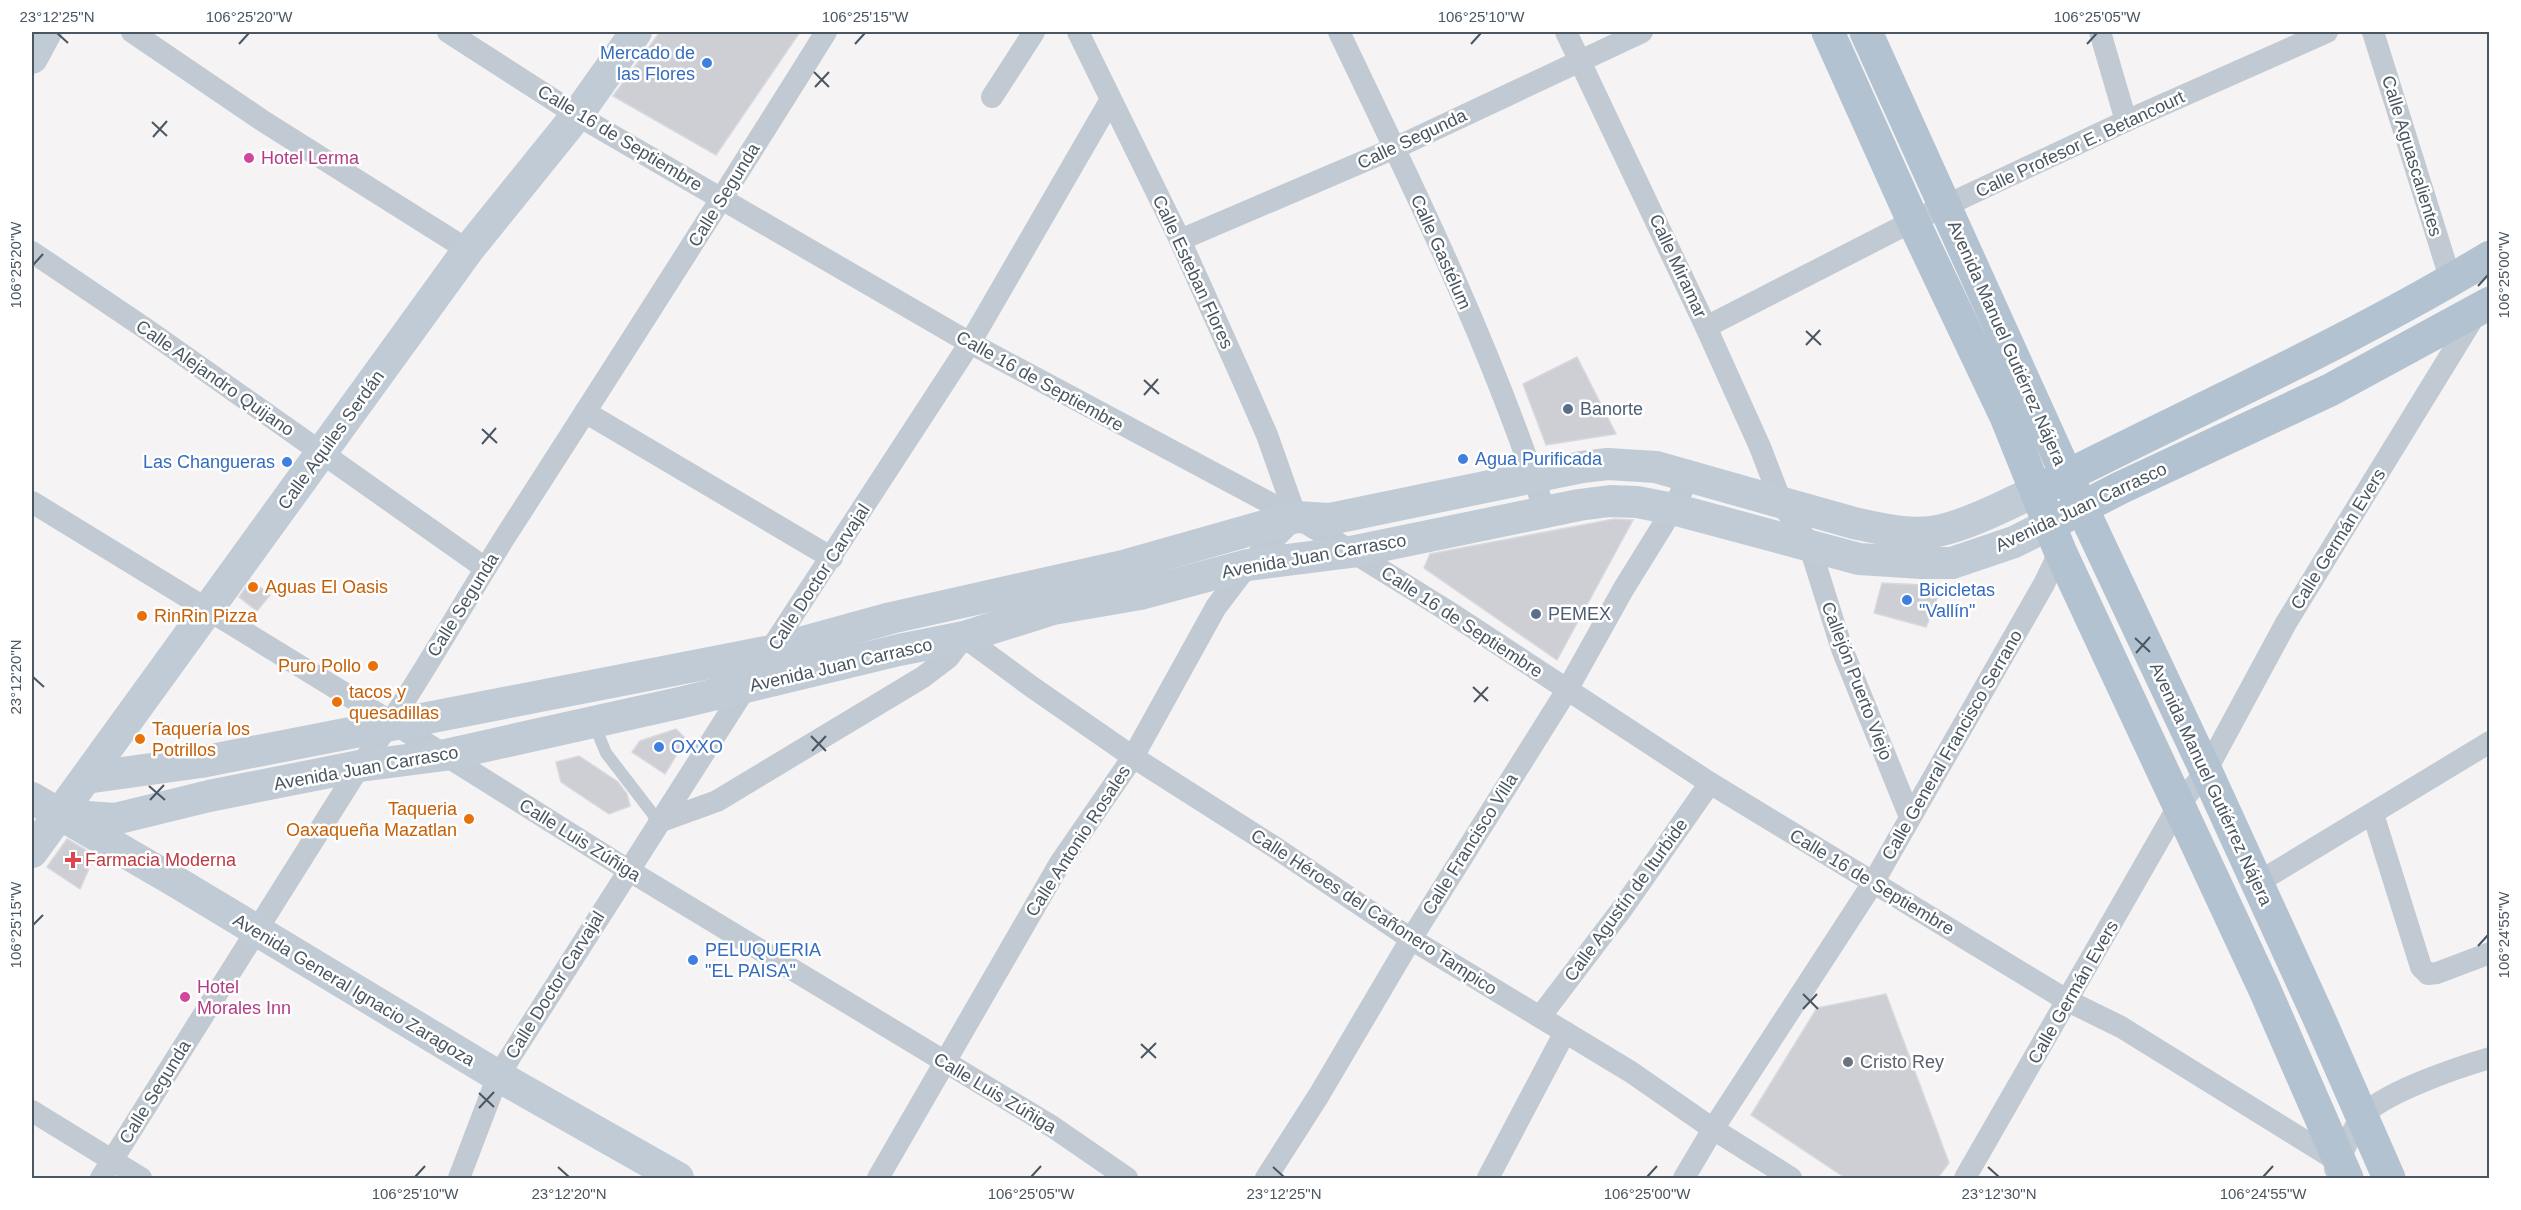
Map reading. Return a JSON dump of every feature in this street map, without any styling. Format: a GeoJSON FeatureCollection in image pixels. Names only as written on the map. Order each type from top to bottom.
{"type":"FeatureCollection","features":[{"type":"Feature","properties":{"kind":"main road","name":"Avenida Manuel Gutiérrez Nájera"},"geometry":{"type":"LineString","coordinates":[[1828,32],[1913,221],[2007,419],[2055,538],[2264,988],[2338,1173]]}},
{"type":"Feature","properties":{"kind":"main road","name":"Avenida Manuel Gutiérrez Nájera"},"geometry":{"type":"LineString","coordinates":[[1866,32],[2067,476],[2318,1016],[2389,1179]]}},
{"type":"Feature","properties":{"kind":"main road","name":"Avenida Juan Carrasco"},"geometry":{"type":"LineString","coordinates":[[2036,491],[2284,368],[2451,281],[2490,257]]}},
{"type":"Feature","properties":{"kind":"main road","name":"Avenida Juan Carrasco"},"geometry":{"type":"LineString","coordinates":[[2055,538],[2082,508],[2330,390],[2483,307]]}},
{"type":"Feature","properties":{"kind":"street"},"geometry":{"type":"LineString","coordinates":[[32,58],[46,32]]}},
{"type":"Feature","properties":{"kind":"street"},"geometry":{"type":"LineString","coordinates":[[132,32],[263,121],[468,250]]}},
{"type":"Feature","properties":{"kind":"street","name":"Calle 16 de Septiembre"},"geometry":{"type":"LineString","coordinates":[[448,32],[577,115],[970,343],[1296,517],[1446,610],[1710,783],[2068,1001],[2121,1027],[2338,1173]]}},
{"type":"Feature","properties":{"kind":"street","name":"Calle Aquiles Serdán"},"geometry":{"type":"LineString","coordinates":[[32,852],[468,250],[577,115],[636,32]]}},
{"type":"Feature","properties":{"kind":"street","name":"Calle Segunda"},"geometry":{"type":"LineString","coordinates":[[107,1170],[360,766],[391,724],[485,568],[723,198],[826,32]]}},
{"type":"Feature","properties":{"kind":"street"},"geometry":{"type":"LineString","coordinates":[[992,97],[1034,32]]}},
{"type":"Feature","properties":{"kind":"street","name":"Calle Esteban Flores"},"geometry":{"type":"LineString","coordinates":[[1078,32],[1180,240],[1267,435],[1296,517]]}},
{"type":"Feature","properties":{"kind":"street","name":"Calle Gastélum"},"geometry":{"type":"LineString","coordinates":[[1339,32],[1395,148],[1500,385],[1545,512]]}},
{"type":"Feature","properties":{"kind":"street","name":"Calle Miramar"},"geometry":{"type":"LineString","coordinates":[[1566,32],[1706,327],[1760,447],[1782,504],[1809,544]]}},
{"type":"Feature","properties":{"kind":"street","name":"Calle Segunda"},"geometry":{"type":"LineString","coordinates":[[1180,240],[1395,148],[1642,32]]}},
{"type":"Feature","properties":{"kind":"street"},"geometry":{"type":"LineString","coordinates":[[2100,32],[2126,121]]}},
{"type":"Feature","properties":{"kind":"street","name":"Calle Profesor E. Betancourt"},"geometry":{"type":"LineString","coordinates":[[1706,327],[1913,221],[2126,121],[2327,32]]}},
{"type":"Feature","properties":{"kind":"street","name":"Calle Aguascalientes"},"geometry":{"type":"LineString","coordinates":[[2373,32],[2451,281]]}},
{"type":"Feature","properties":{"kind":"street","name":"Calle Doctor Carvajal"},"geometry":{"type":"LineString","coordinates":[[459,1179],[498,1076],[628,870],[970,343],[1110,101]]}},
{"type":"Feature","properties":{"kind":"street","name":"Calle Alejandro Quijano"},"geometry":{"type":"LineString","coordinates":[[32,252],[149,331],[485,568]]}},
{"type":"Feature","properties":{"kind":"street","name":"Calle Germán Evers"},"geometry":{"type":"LineString","coordinates":[[1965,1179],[2179,805],[2206,771],[2286,623],[2483,307]]}},
{"type":"Feature","properties":{"kind":"street"},"geometry":{"type":"LineString","coordinates":[[585,412],[832,558]]}},
{"type":"Feature","properties":{"kind":"street","name":"Avenida Juan Carrasco"},"geometry":{"type":"LineString","coordinates":[[86,778],[201,762],[771,651],[891,618],[1127,564],[1296,517],[1330,519],[1582,467],[1608,465],[1656,467],[1782,504],[1865,525],[1917,532],[1941,531],[2036,491]]}},
{"type":"Feature","properties":{"kind":"street","name":"Calle Francisco Villa"},"geometry":{"type":"LineString","coordinates":[[1266,1179],[1411,939],[1567,690],[1624,588],[1673,509],[1689,476]]}},
{"type":"Feature","properties":{"kind":"street","name":"Avenida Juan Carrasco"},"geometry":{"type":"LineString","coordinates":[[59,815],[116,819],[209,796],[360,766],[446,755],[964,637],[1053,609],[1140,594],[1248,565],[1351,552],[1610,501],[1636,502],[1673,509],[1859,559],[1952,563],[2014,542],[2055,538]]}},
{"type":"Feature","properties":{"kind":"street","name":"Calle Luis Zúñiga"},"geometry":{"type":"LineString","coordinates":[[32,502],[391,724],[446,755],[628,870],[1053,1127],[1127,1179]]}},
{"type":"Feature","properties":{"kind":"street","name":"Calle Antonio Rosales"},"geometry":{"type":"LineString","coordinates":[[878,1179],[1060,863],[1133,757],[1216,607],[1248,565],[1296,517]]}},
{"type":"Feature","properties":{"kind":"street","name":"Calle General Francisco Serrano"},"geometry":{"type":"LineString","coordinates":[[1684,1179],[1713,1129],[1873,883],[2044,584],[2055,538]]}},
{"type":"Feature","properties":{"kind":"street","name":"Callejón Puerto Viejo"},"geometry":{"type":"LineString","coordinates":[[1809,544],[1842,649],[1910,817]]}},
{"type":"Feature","properties":{"kind":"street"},"geometry":{"type":"LineString","coordinates":[[659,822],[717,801],[923,677],[948,658],[964,637],[956,604]]}},
{"type":"Feature","properties":{"kind":"street","name":"Calle Héroes del Cañonero Tampico"},"geometry":{"type":"LineString","coordinates":[[964,637],[1133,757],[1276,848],[1411,939],[1631,1072],[1791,1179]]}},
{"type":"Feature","properties":{"kind":"street"},"geometry":{"type":"LineString","coordinates":[[586,686],[594,722]]}},
{"type":"Feature","properties":{"kind":"street"},"geometry":{"type":"LineString","coordinates":[[2257,884],[2490,742]]}},
{"type":"Feature","properties":{"kind":"street"},"geometry":{"type":"LineString","coordinates":[[201,762],[209,796]]}},
{"type":"Feature","properties":{"kind":"street","name":"Calle Agustín de Iturbide"},"geometry":{"type":"LineString","coordinates":[[1540,1017],[1622,909],[1710,783]]}},
{"type":"Feature","properties":{"kind":"street","name":"Avenida General Ignacio Zaragoza"},"geometry":{"type":"LineString","coordinates":[[32,798],[178,883],[498,1076],[678,1179]]}},
{"type":"Feature","properties":{"kind":"street"},"geometry":{"type":"LineString","coordinates":[[2373,814],[2421,967],[2428,974],[2437,973],[2490,953]]}},
{"type":"Feature","properties":{"kind":"street"},"geometry":{"type":"LineString","coordinates":[[1488,1179],[1565,1032]]}},
{"type":"Feature","properties":{"kind":"street"},"geometry":{"type":"LineString","coordinates":[[2338,1173],[2361,1118],[2383,1101],[2450,1071],[2490,1058]]}},
{"type":"Feature","properties":{"kind":"street"},"geometry":{"type":"LineString","coordinates":[[32,1111],[107,1170],[141,1179]]}},
{"type":"Feature","properties":{"kind":"lane"},"geometry":{"type":"LineString","coordinates":[[594,722],[606,753],[659,822]]}},
{"type":"Feature","properties":{"kind":"building","name":"Mercado de las Flores"},"geometry":{"type":"Polygon","coordinates":[[[660,32],[800,32],[716,155],[613,96],[660,32]]]}},
{"type":"Feature","properties":{"kind":"building","name":"Banorte"},"geometry":{"type":"Polygon","coordinates":[[[1577,357],[1616,434],[1546,445],[1523,384],[1577,357]]]}},
{"type":"Feature","properties":{"kind":"building","name":"PEMEX"},"geometry":{"type":"Polygon","coordinates":[[[1614,519],[1633,520],[1557,660],[1424,568],[1430,554],[1614,519]]]}},
{"type":"Feature","properties":{"kind":"building","name":"Aguas El Oasis"},"geometry":{"type":"Polygon","coordinates":[[[251,580],[270,595],[257,611],[239,597],[251,580]]]}},
{"type":"Feature","properties":{"kind":"building","name":"Bicicletas \"Vallín\""},"geometry":{"type":"Polygon","coordinates":[[[1882,583],[1942,586],[1926,627],[1874,613],[1882,583]]]}},
{"type":"Feature","properties":{"kind":"building","name":"OXXO"},"geometry":{"type":"Polygon","coordinates":[[[676,729],[686,739],[665,774],[632,752],[640,741],[676,729]]]}},
{"type":"Feature","properties":{"kind":"building"},"geometry":{"type":"Polygon","coordinates":[[[579,756],[618,782],[627,794],[630,806],[609,814],[561,782],[556,762],[579,756]]]}},
{"type":"Feature","properties":{"kind":"building","name":"Farmacia Moderna"},"geometry":{"type":"Polygon","coordinates":[[[67,839],[95,855],[80,889],[47,867],[67,839]]]}},
{"type":"Feature","properties":{"kind":"building","name":"Cristo Rey"},"geometry":{"type":"Polygon","coordinates":[[[1886,994],[1949,1163],[1937,1179],[1847,1179],[1751,1115],[1817,1008],[1886,994]]]}},
{"type":"Feature","properties":{"kind":"place","name":"Mercado de las Flores"},"geometry":{"type":"Point","coordinates":[707,63]}},
{"type":"Feature","properties":{"kind":"place","name":"Hotel Lerma"},"geometry":{"type":"Point","coordinates":[249,158]}},
{"type":"Feature","properties":{"kind":"place","name":"Banorte"},"geometry":{"type":"Point","coordinates":[1568,409]}},
{"type":"Feature","properties":{"kind":"place","name":"Agua Purificada"},"geometry":{"type":"Point","coordinates":[1463,459]}},
{"type":"Feature","properties":{"kind":"place","name":"Las Changueras"},"geometry":{"type":"Point","coordinates":[287,462]}},
{"type":"Feature","properties":{"kind":"place","name":"Aguas El Oasis"},"geometry":{"type":"Point","coordinates":[253,587]}},
{"type":"Feature","properties":{"kind":"place","name":"Bicicletas \"Vallín\""},"geometry":{"type":"Point","coordinates":[1907,600]}},
{"type":"Feature","properties":{"kind":"place","name":"PEMEX"},"geometry":{"type":"Point","coordinates":[1536,614]}},
{"type":"Feature","properties":{"kind":"place","name":"RinRin Pizza"},"geometry":{"type":"Point","coordinates":[142,616]}},
{"type":"Feature","properties":{"kind":"place","name":"Puro Pollo"},"geometry":{"type":"Point","coordinates":[373,666]}},
{"type":"Feature","properties":{"kind":"place","name":"tacos y quesadillas"},"geometry":{"type":"Point","coordinates":[337,702]}},
{"type":"Feature","properties":{"kind":"place","name":"Taquería los Potrillos"},"geometry":{"type":"Point","coordinates":[140,739]}},
{"type":"Feature","properties":{"kind":"place","name":"OXXO"},"geometry":{"type":"Point","coordinates":[659,747]}},
{"type":"Feature","properties":{"kind":"place","name":"Taqueria Oaxaqueña Mazatlan"},"geometry":{"type":"Point","coordinates":[469,819]}},
{"type":"Feature","properties":{"kind":"place","name":"Farmacia Moderna"},"geometry":{"type":"Point","coordinates":[73,860]}},
{"type":"Feature","properties":{"kind":"place","name":"PELUQUERIA \"EL PAISA\""},"geometry":{"type":"Point","coordinates":[693,960]}},
{"type":"Feature","properties":{"kind":"place","name":"Hotel Morales Inn"},"geometry":{"type":"Point","coordinates":[185,997]}},
{"type":"Feature","properties":{"kind":"place","name":"Cristo Rey"},"geometry":{"type":"Point","coordinates":[1848,1062]}}]}
